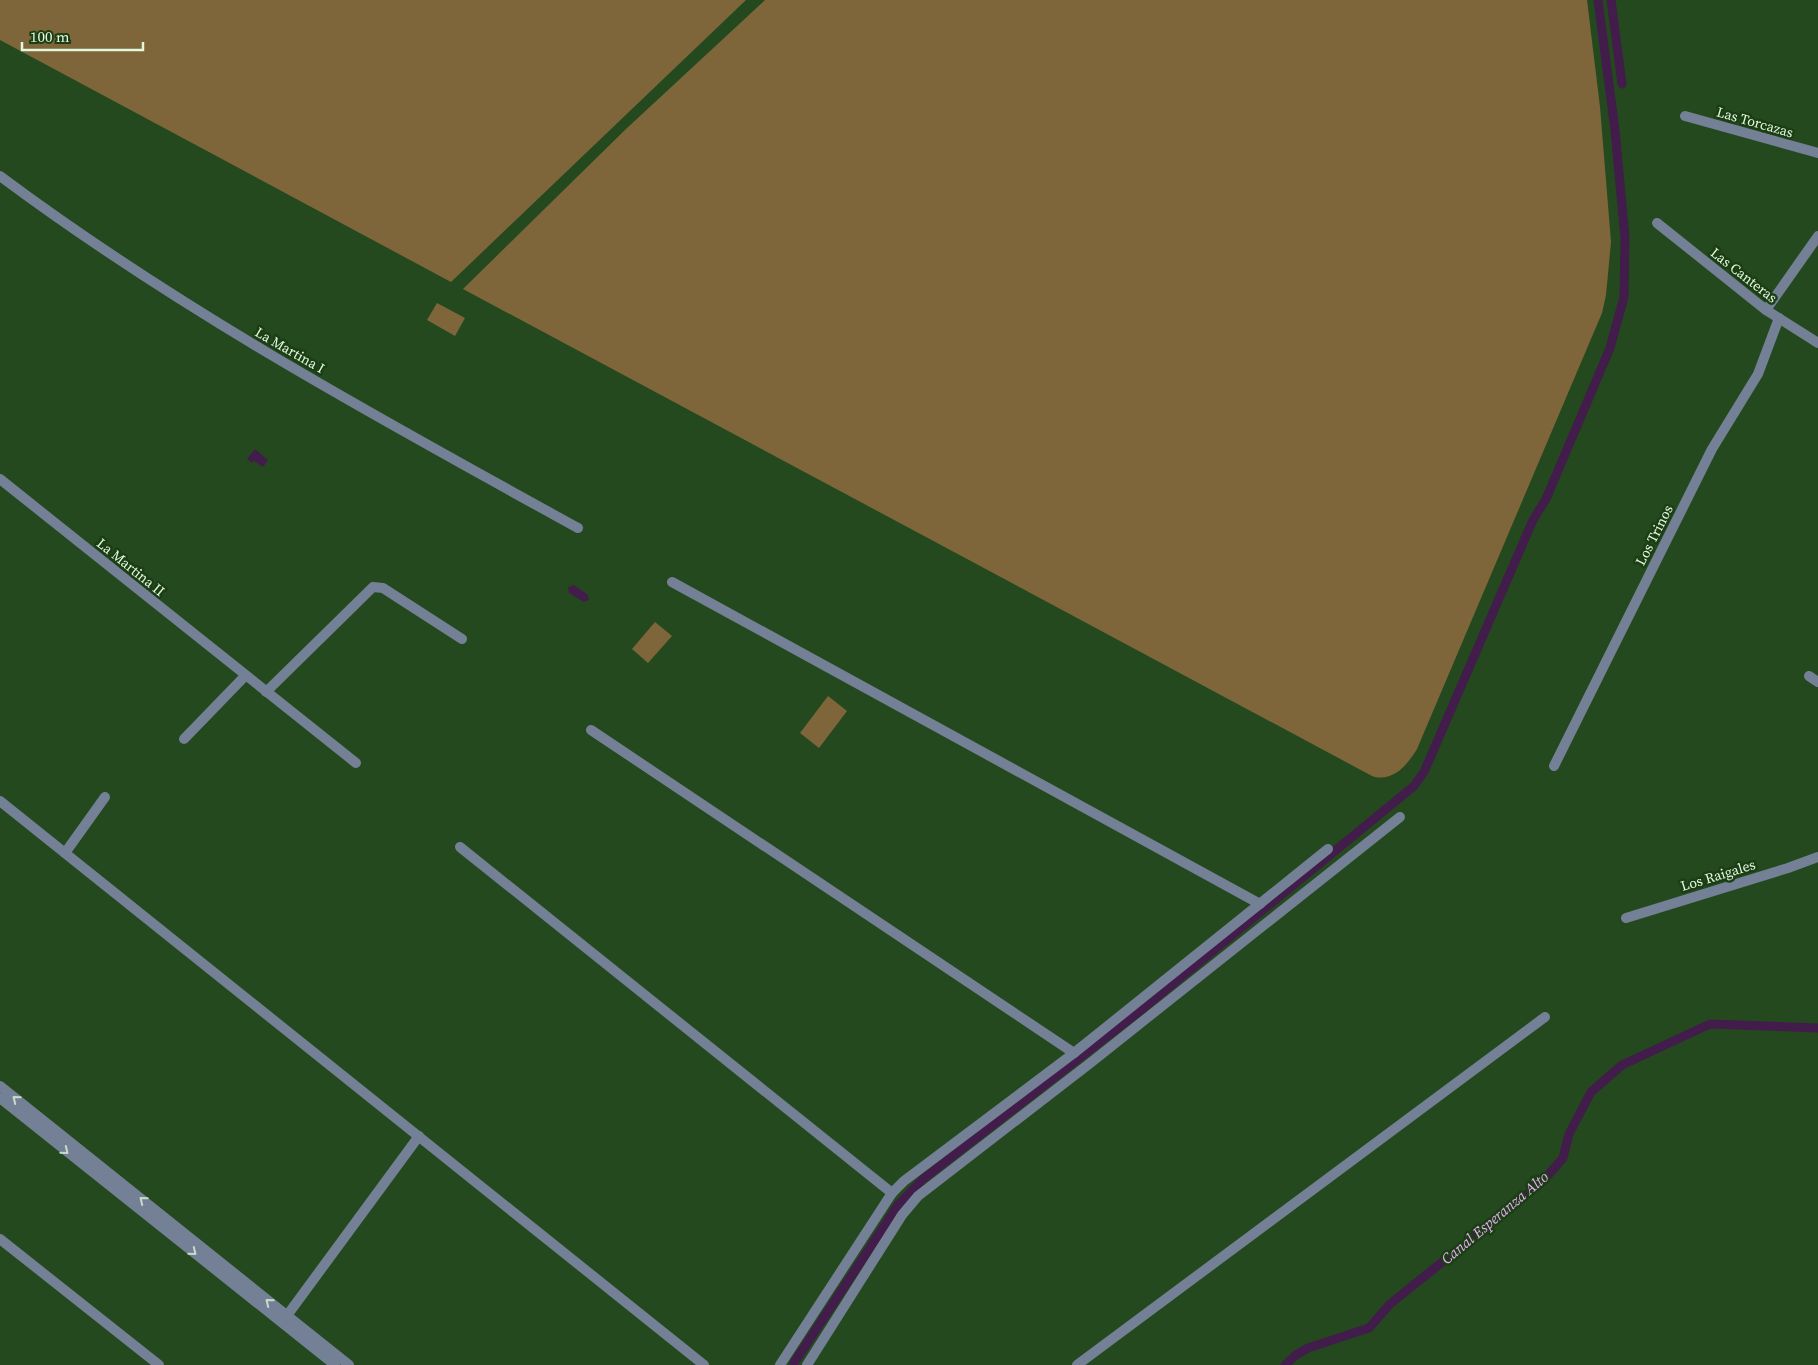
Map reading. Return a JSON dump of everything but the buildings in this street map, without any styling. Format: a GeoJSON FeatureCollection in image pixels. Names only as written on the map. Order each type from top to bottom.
{"type":"FeatureCollection","features":[{"type":"Feature","properties":{"kind":"street","name":"Las Torcazas"},"geometry":{"type":"LineString","coordinates":[[1685,116],[1818,153]]}},
{"type":"Feature","properties":{"kind":"street","name":"La Martina I"},"geometry":{"type":"LineString","coordinates":[[0,176],[93,242],[243,339],[347,400],[578,528]]}},
{"type":"Feature","properties":{"kind":"street","name":"Las Canteras"},"geometry":{"type":"LineString","coordinates":[[1656,223],[1766,310],[1818,343]]}},
{"type":"Feature","properties":{"kind":"street"},"geometry":{"type":"LineString","coordinates":[[1766,310],[1818,236]]}},
{"type":"Feature","properties":{"kind":"street","name":"Los Trinos"},"geometry":{"type":"LineString","coordinates":[[1554,766],[1712,449],[1758,374],[1778,318]]}},
{"type":"Feature","properties":{"kind":"street","name":"La Martina II"},"geometry":{"type":"LineString","coordinates":[[0,479],[356,763]]}},
{"type":"Feature","properties":{"kind":"street"},"geometry":{"type":"LineString","coordinates":[[672,582],[1260,904]]}},
{"type":"Feature","properties":{"kind":"street"},"geometry":{"type":"LineString","coordinates":[[266,692],[373,587],[383,588],[462,639]]}},
{"type":"Feature","properties":{"kind":"street"},"geometry":{"type":"LineString","coordinates":[[184,739],[245,676]]}},
{"type":"Feature","properties":{"kind":"street"},"geometry":{"type":"LineString","coordinates":[[592,730],[1074,1053]]}},
{"type":"Feature","properties":{"kind":"street"},"geometry":{"type":"LineString","coordinates":[[65,853],[105,797]]}},
{"type":"Feature","properties":{"kind":"street"},"geometry":{"type":"LineString","coordinates":[[0,801],[704,1365]]}},
{"type":"Feature","properties":{"kind":"street"},"geometry":{"type":"LineString","coordinates":[[807,1365],[902,1215],[918,1196],[1089,1064],[1400,817]]}},
{"type":"Feature","properties":{"kind":"street"},"geometry":{"type":"LineString","coordinates":[[460,847],[892,1193]]}},
{"type":"Feature","properties":{"kind":"street"},"geometry":{"type":"LineString","coordinates":[[780,1365],[892,1193],[910,1176],[1074,1053],[1328,849]]}},
{"type":"Feature","properties":{"kind":"street","name":"Los Raigales"},"geometry":{"type":"LineString","coordinates":[[1626,918],[1818,857]]}},
{"type":"Feature","properties":{"kind":"street"},"geometry":{"type":"LineString","coordinates":[[1077,1365],[1544,1017]]}},
{"type":"Feature","properties":{"kind":"street"},"geometry":{"type":"LineString","coordinates":[[0,1086],[284,1319],[335,1365]]}},
{"type":"Feature","properties":{"kind":"street"},"geometry":{"type":"LineString","coordinates":[[0,1098],[284,1319],[348,1365]]}},
{"type":"Feature","properties":{"kind":"street"},"geometry":{"type":"LineString","coordinates":[[284,1319],[419,1136]]}},
{"type":"Feature","properties":{"kind":"street"},"geometry":{"type":"LineString","coordinates":[[0,1239],[159,1365]]}},
{"type":"Feature","properties":{"kind":"shaded area"},"geometry":{"type":"Polygon","coordinates":[[[0,0],[746,0],[451,282],[0,40],[0,0]]]}},
{"type":"Feature","properties":{"kind":"shaded area"},"geometry":{"type":"Polygon","coordinates":[[[765,0],[1587,0],[1600,107],[1611,242],[1606,295],[1602,313],[1417,749],[1399,771],[1387,777],[1372,776],[463,289],[626,129],[765,0]]]}},
{"type":"Feature","properties":{"kind":"shaded area"},"geometry":{"type":"Polygon","coordinates":[[[437,303],[465,318],[455,336],[427,320],[437,303]]]}},
{"type":"Feature","properties":{"kind":"shaded area"},"geometry":{"type":"Polygon","coordinates":[[[255,449],[268,460],[263,467],[247,459],[255,449]]]}},
{"type":"Feature","properties":{"kind":"shaded area"},"geometry":{"type":"Polygon","coordinates":[[[574,585],[588,595],[589,600],[584,602],[569,593],[568,587],[574,585]]]}},
{"type":"Feature","properties":{"kind":"shaded area"},"geometry":{"type":"Polygon","coordinates":[[[655,622],[672,636],[648,663],[632,649],[655,622]]]}},
{"type":"Feature","properties":{"kind":"shaded area"},"geometry":{"type":"Polygon","coordinates":[[[828,696],[847,711],[819,748],[800,733],[828,696]]]}},
{"type":"Feature","properties":{"kind":"waterway"},"geometry":{"type":"LineString","coordinates":[[794,1363],[898,1205],[923,1179],[1136,1014],[1414,786],[1424,772],[1533,520],[1546,499],[1610,348],[1624,297],[1625,238],[1615,130],[1598,0]]}},
{"type":"Feature","properties":{"kind":"waterway"},"geometry":{"type":"LineString","coordinates":[[1611,0],[1622,84]]}},
{"type":"Feature","properties":{"kind":"waterway","name":"Canal Esperanza Alto"},"geometry":{"type":"LineString","coordinates":[[1285,1365],[1296,1355],[1308,1348],[1369,1328],[1390,1304],[1543,1181],[1563,1158],[1569,1134],[1591,1092],[1622,1065],[1710,1024],[1818,1028]]}}]}
